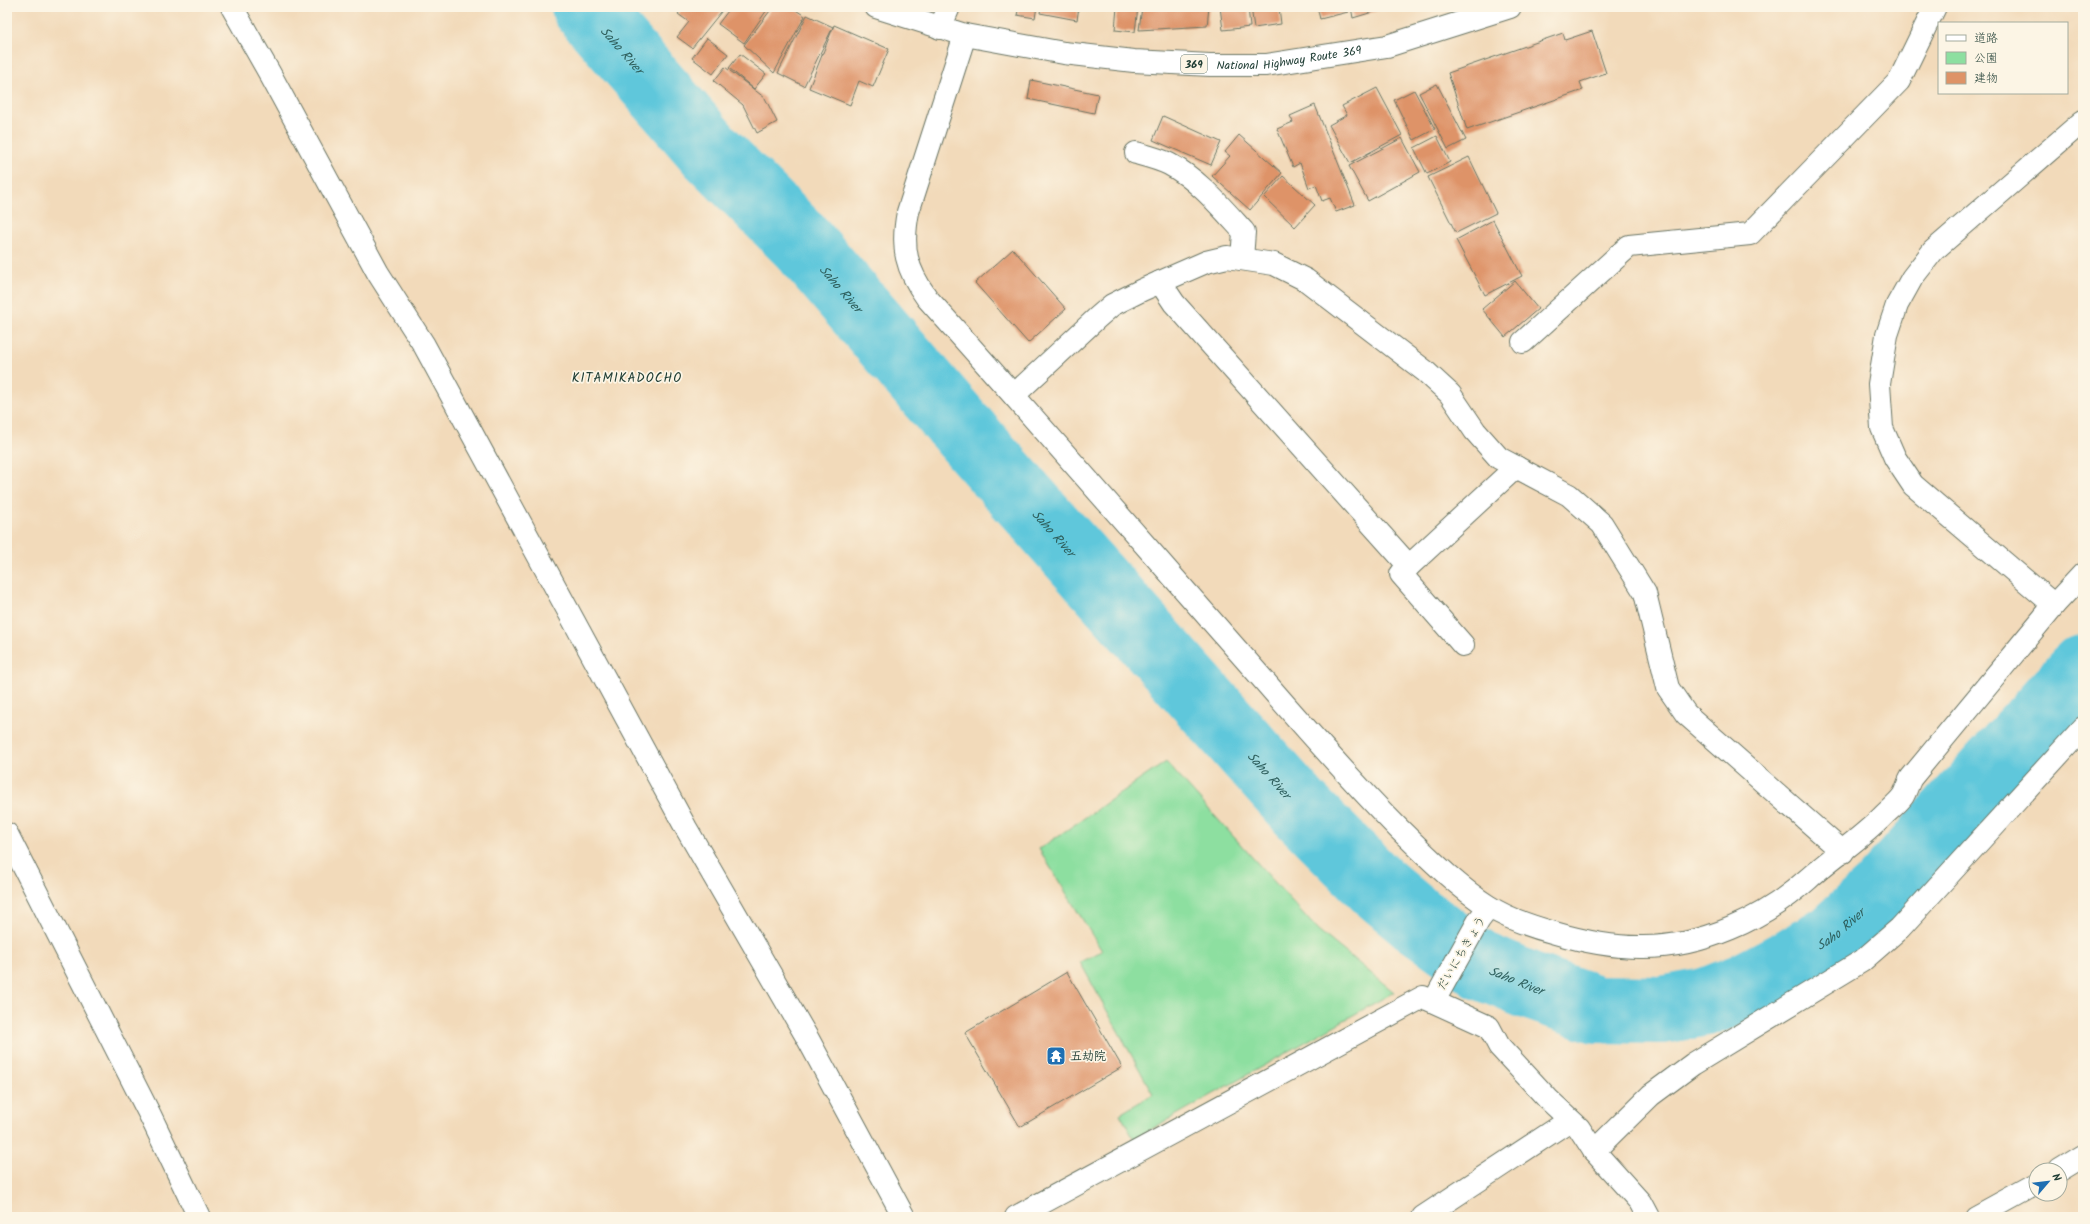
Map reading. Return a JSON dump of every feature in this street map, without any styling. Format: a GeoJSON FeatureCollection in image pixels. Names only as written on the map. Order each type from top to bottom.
{"type":"FeatureCollection","features":[{"type":"Feature","properties":{"kind":"main road"},"geometry":{"type":"LineString","coordinates":[[232,7],[378,274],[424,345],[686,828],[808,1038],[904,1217]]}},
{"type":"Feature","properties":{"kind":"main road","name":"National Highway Route 369"},"geometry":{"type":"LineString","coordinates":[[876,7],[965,35],[1064,53],[1134,61],[1210,65],[1266,65],[1387,46],[1500,9]]}},
{"type":"Feature","properties":{"kind":"main road"},"geometry":{"type":"LineString","coordinates":[[940,28],[949,7]]}},
{"type":"Feature","properties":{"kind":"main road"},"geometry":{"type":"LineString","coordinates":[[1523,342],[1629,246],[1750,234],[1899,81],[1935,7]]}},
{"type":"Feature","properties":{"kind":"main road"},"geometry":{"type":"LineString","coordinates":[[965,35],[908,212],[904,232],[905,255],[915,281],[927,298],[1330,757],[1412,842],[1453,879],[1484,914],[1601,944],[1640,947],[1668,945],[1725,930],[1757,915],[1787,898],[1818,870],[1865,834],[1902,796],[1911,778],[2054,605],[2083,574]]}},
{"type":"Feature","properties":{"kind":"main road"},"geometry":{"type":"LineString","coordinates":[[2054,605],[1913,485],[1895,458],[1882,428],[1879,384],[1887,335],[1897,305],[1916,273],[1933,251],[2083,121]]}},
{"type":"Feature","properties":{"kind":"main road"},"geometry":{"type":"LineString","coordinates":[[1136,153],[1168,164],[1188,176],[1223,209],[1244,232],[1242,259]]}},
{"type":"Feature","properties":{"kind":"main road"},"geometry":{"type":"LineString","coordinates":[[1014,396],[1112,305],[1206,262],[1227,257],[1274,264],[1306,280],[1425,371],[1445,389],[1479,437],[1499,458],[1569,495],[1602,524],[1645,593],[1668,688],[1686,714],[1843,852]]}},
{"type":"Feature","properties":{"kind":"main road"},"geometry":{"type":"LineString","coordinates":[[1160,282],[1174,303],[1409,566]]}},
{"type":"Feature","properties":{"kind":"main road"},"geometry":{"type":"LineString","coordinates":[[1463,644],[1401,574],[1516,467]]}},
{"type":"Feature","properties":{"kind":"main road"},"geometry":{"type":"LineString","coordinates":[[1594,1151],[1651,1095],[1693,1064],[1862,961],[1881,945],[1900,928],[2083,728]]}},
{"type":"Feature","properties":{"kind":"main road"},"geometry":{"type":"LineString","coordinates":[[7,834],[150,1115],[199,1217]]}},
{"type":"Feature","properties":{"kind":"main road","name":"だいにちきょう"},"geometry":{"type":"LineString","coordinates":[[1436,996],[1484,914]]}},
{"type":"Feature","properties":{"kind":"main road"},"geometry":{"type":"LineString","coordinates":[[1016,1217],[1423,997],[1436,996],[1489,1027],[1499,1046],[1570,1120],[1580,1128],[1594,1151],[1640,1202],[1648,1217]]}},
{"type":"Feature","properties":{"kind":"main road"},"geometry":{"type":"LineString","coordinates":[[1423,1217],[1570,1120]]}},
{"type":"Feature","properties":{"kind":"main road"},"geometry":{"type":"LineString","coordinates":[[2068,1165],[2083,1156]]}},
{"type":"Feature","properties":{"kind":"main road"},"geometry":{"type":"LineString","coordinates":[[1976,1217],[2028,1188]]}},
{"type":"Feature","properties":{"kind":"green space"},"geometry":{"type":"Polygon","coordinates":[[[1166,762],[1318,930],[1394,992],[1134,1139],[1120,1114],[1153,1094],[1080,962],[1102,951],[1039,849],[1166,762]]]}},
{"type":"Feature","properties":{"kind":"building"},"geometry":{"type":"Polygon","coordinates":[[[683,7],[725,7],[692,48],[677,37],[689,22],[678,14],[683,7]]]}},
{"type":"Feature","properties":{"kind":"building"},"geometry":{"type":"Polygon","coordinates":[[[731,7],[769,7],[744,43],[718,24],[731,7]]]}},
{"type":"Feature","properties":{"kind":"building"},"geometry":{"type":"Polygon","coordinates":[[[773,7],[791,7],[805,16],[774,73],[744,45],[773,7]]]}},
{"type":"Feature","properties":{"kind":"building"},"geometry":{"type":"Polygon","coordinates":[[[1019,7],[1037,7],[1035,18],[1017,15],[1019,7]]]}},
{"type":"Feature","properties":{"kind":"building"},"geometry":{"type":"Polygon","coordinates":[[[1041,7],[1079,7],[1077,20],[1040,13],[1041,7]]]}},
{"type":"Feature","properties":{"kind":"building"},"geometry":{"type":"Polygon","coordinates":[[[1117,7],[1138,7],[1135,32],[1115,30],[1117,7]]]}},
{"type":"Feature","properties":{"kind":"building"},"geometry":{"type":"Polygon","coordinates":[[[1142,7],[1209,7],[1207,26],[1139,30],[1142,7]]]}},
{"type":"Feature","properties":{"kind":"building"},"geometry":{"type":"Polygon","coordinates":[[[1220,7],[1248,7],[1250,27],[1223,30],[1220,7]]]}},
{"type":"Feature","properties":{"kind":"building"},"geometry":{"type":"Polygon","coordinates":[[[1251,7],[1279,7],[1281,24],[1254,28],[1251,7]]]}},
{"type":"Feature","properties":{"kind":"building"},"geometry":{"type":"Polygon","coordinates":[[[1317,7],[1347,7],[1348,12],[1320,19],[1317,7]]]}},
{"type":"Feature","properties":{"kind":"building"},"geometry":{"type":"Polygon","coordinates":[[[1351,7],[1389,7],[1353,18],[1351,7]]]}},
{"type":"Feature","properties":{"kind":"building"},"geometry":{"type":"Polygon","coordinates":[[[807,15],[833,27],[804,86],[778,73],[807,15]]]}},
{"type":"Feature","properties":{"kind":"building"},"geometry":{"type":"Polygon","coordinates":[[[834,25],[889,49],[873,87],[859,81],[850,105],[809,88],[834,25]]]}},
{"type":"Feature","properties":{"kind":"building"},"geometry":{"type":"Polygon","coordinates":[[[1592,31],[1606,73],[1580,82],[1583,90],[1467,130],[1448,73],[1563,33],[1565,40],[1592,31]]]}},
{"type":"Feature","properties":{"kind":"building"},"geometry":{"type":"Polygon","coordinates":[[[707,38],[728,54],[713,74],[692,58],[707,38]]]}},
{"type":"Feature","properties":{"kind":"building"},"geometry":{"type":"Polygon","coordinates":[[[740,54],[766,74],[754,89],[729,68],[740,54]]]}},
{"type":"Feature","properties":{"kind":"building"},"geometry":{"type":"Polygon","coordinates":[[[725,67],[765,98],[777,122],[757,133],[743,105],[714,81],[725,67]]]}},
{"type":"Feature","properties":{"kind":"building"},"geometry":{"type":"Polygon","coordinates":[[[1031,80],[1098,94],[1094,113],[1028,99],[1031,80]]]}},
{"type":"Feature","properties":{"kind":"building"},"geometry":{"type":"Polygon","coordinates":[[[1437,84],[1466,140],[1448,149],[1419,93],[1437,84]]]}},
{"type":"Feature","properties":{"kind":"building"},"geometry":{"type":"Polygon","coordinates":[[[1377,88],[1402,135],[1350,163],[1329,125],[1347,115],[1342,106],[1377,88]]]}},
{"type":"Feature","properties":{"kind":"building"},"geometry":{"type":"Polygon","coordinates":[[[1414,90],[1435,129],[1414,140],[1394,100],[1414,90]]]}},
{"type":"Feature","properties":{"kind":"building"},"geometry":{"type":"Polygon","coordinates":[[[1315,105],[1355,205],[1336,212],[1330,198],[1322,201],[1316,185],[1309,188],[1300,163],[1293,167],[1277,129],[1293,122],[1290,116],[1315,105]]]}},
{"type":"Feature","properties":{"kind":"building"},"geometry":{"type":"Polygon","coordinates":[[[1163,116],[1221,142],[1211,165],[1153,140],[1163,116]]]}},
{"type":"Feature","properties":{"kind":"building"},"geometry":{"type":"Polygon","coordinates":[[[1239,135],[1282,173],[1250,210],[1212,176],[1230,156],[1225,152],[1239,135]]]}},
{"type":"Feature","properties":{"kind":"building"},"geometry":{"type":"Polygon","coordinates":[[[1437,136],[1450,162],[1427,174],[1414,148],[1437,136]]]}},
{"type":"Feature","properties":{"kind":"building"},"geometry":{"type":"Polygon","coordinates":[[[1402,138],[1420,172],[1368,201],[1349,166],[1402,138]]]}},
{"type":"Feature","properties":{"kind":"building"},"geometry":{"type":"Polygon","coordinates":[[[1469,157],[1496,213],[1456,233],[1428,177],[1469,157]]]}},
{"type":"Feature","properties":{"kind":"building"},"geometry":{"type":"Polygon","coordinates":[[[1283,176],[1315,205],[1295,227],[1264,197],[1283,176]]]}},
{"type":"Feature","properties":{"kind":"building"},"geometry":{"type":"Polygon","coordinates":[[[1493,220],[1522,276],[1485,295],[1456,240],[1493,220]]]}},
{"type":"Feature","properties":{"kind":"building"},"geometry":{"type":"Polygon","coordinates":[[[1013,249],[1066,309],[1028,343],[975,283],[1013,249]]]}},
{"type":"Feature","properties":{"kind":"building"},"geometry":{"type":"Polygon","coordinates":[[[1515,281],[1538,309],[1505,337],[1482,309],[1515,281]]]}},
{"type":"Feature","properties":{"kind":"building"},"geometry":{"type":"Polygon","coordinates":[[[1067,972],[1122,1067],[1020,1127],[965,1033],[1067,972]]]}},
{"type":"Feature","properties":{"kind":"waterway","name":"Saho River"},"geometry":{"type":"LineString","coordinates":[[585,7],[711,152],[803,244],[980,450],[1300,809],[1377,886],[1416,919],[1482,966],[1530,986],[1596,1009],[1662,1010],[1706,1002],[1744,987],[1793,961],[1834,936],[1881,893],[2083,668]]}},
{"type":"Feature","properties":{"kind":"place","name":"五劫院"},"geometry":{"type":"Point","coordinates":[1056,1056]}},
{"type":"Feature","properties":{"kind":"district","name":"KITAMIKADOCHO"},"geometry":{"type":"Point","coordinates":[627,377]}}]}
